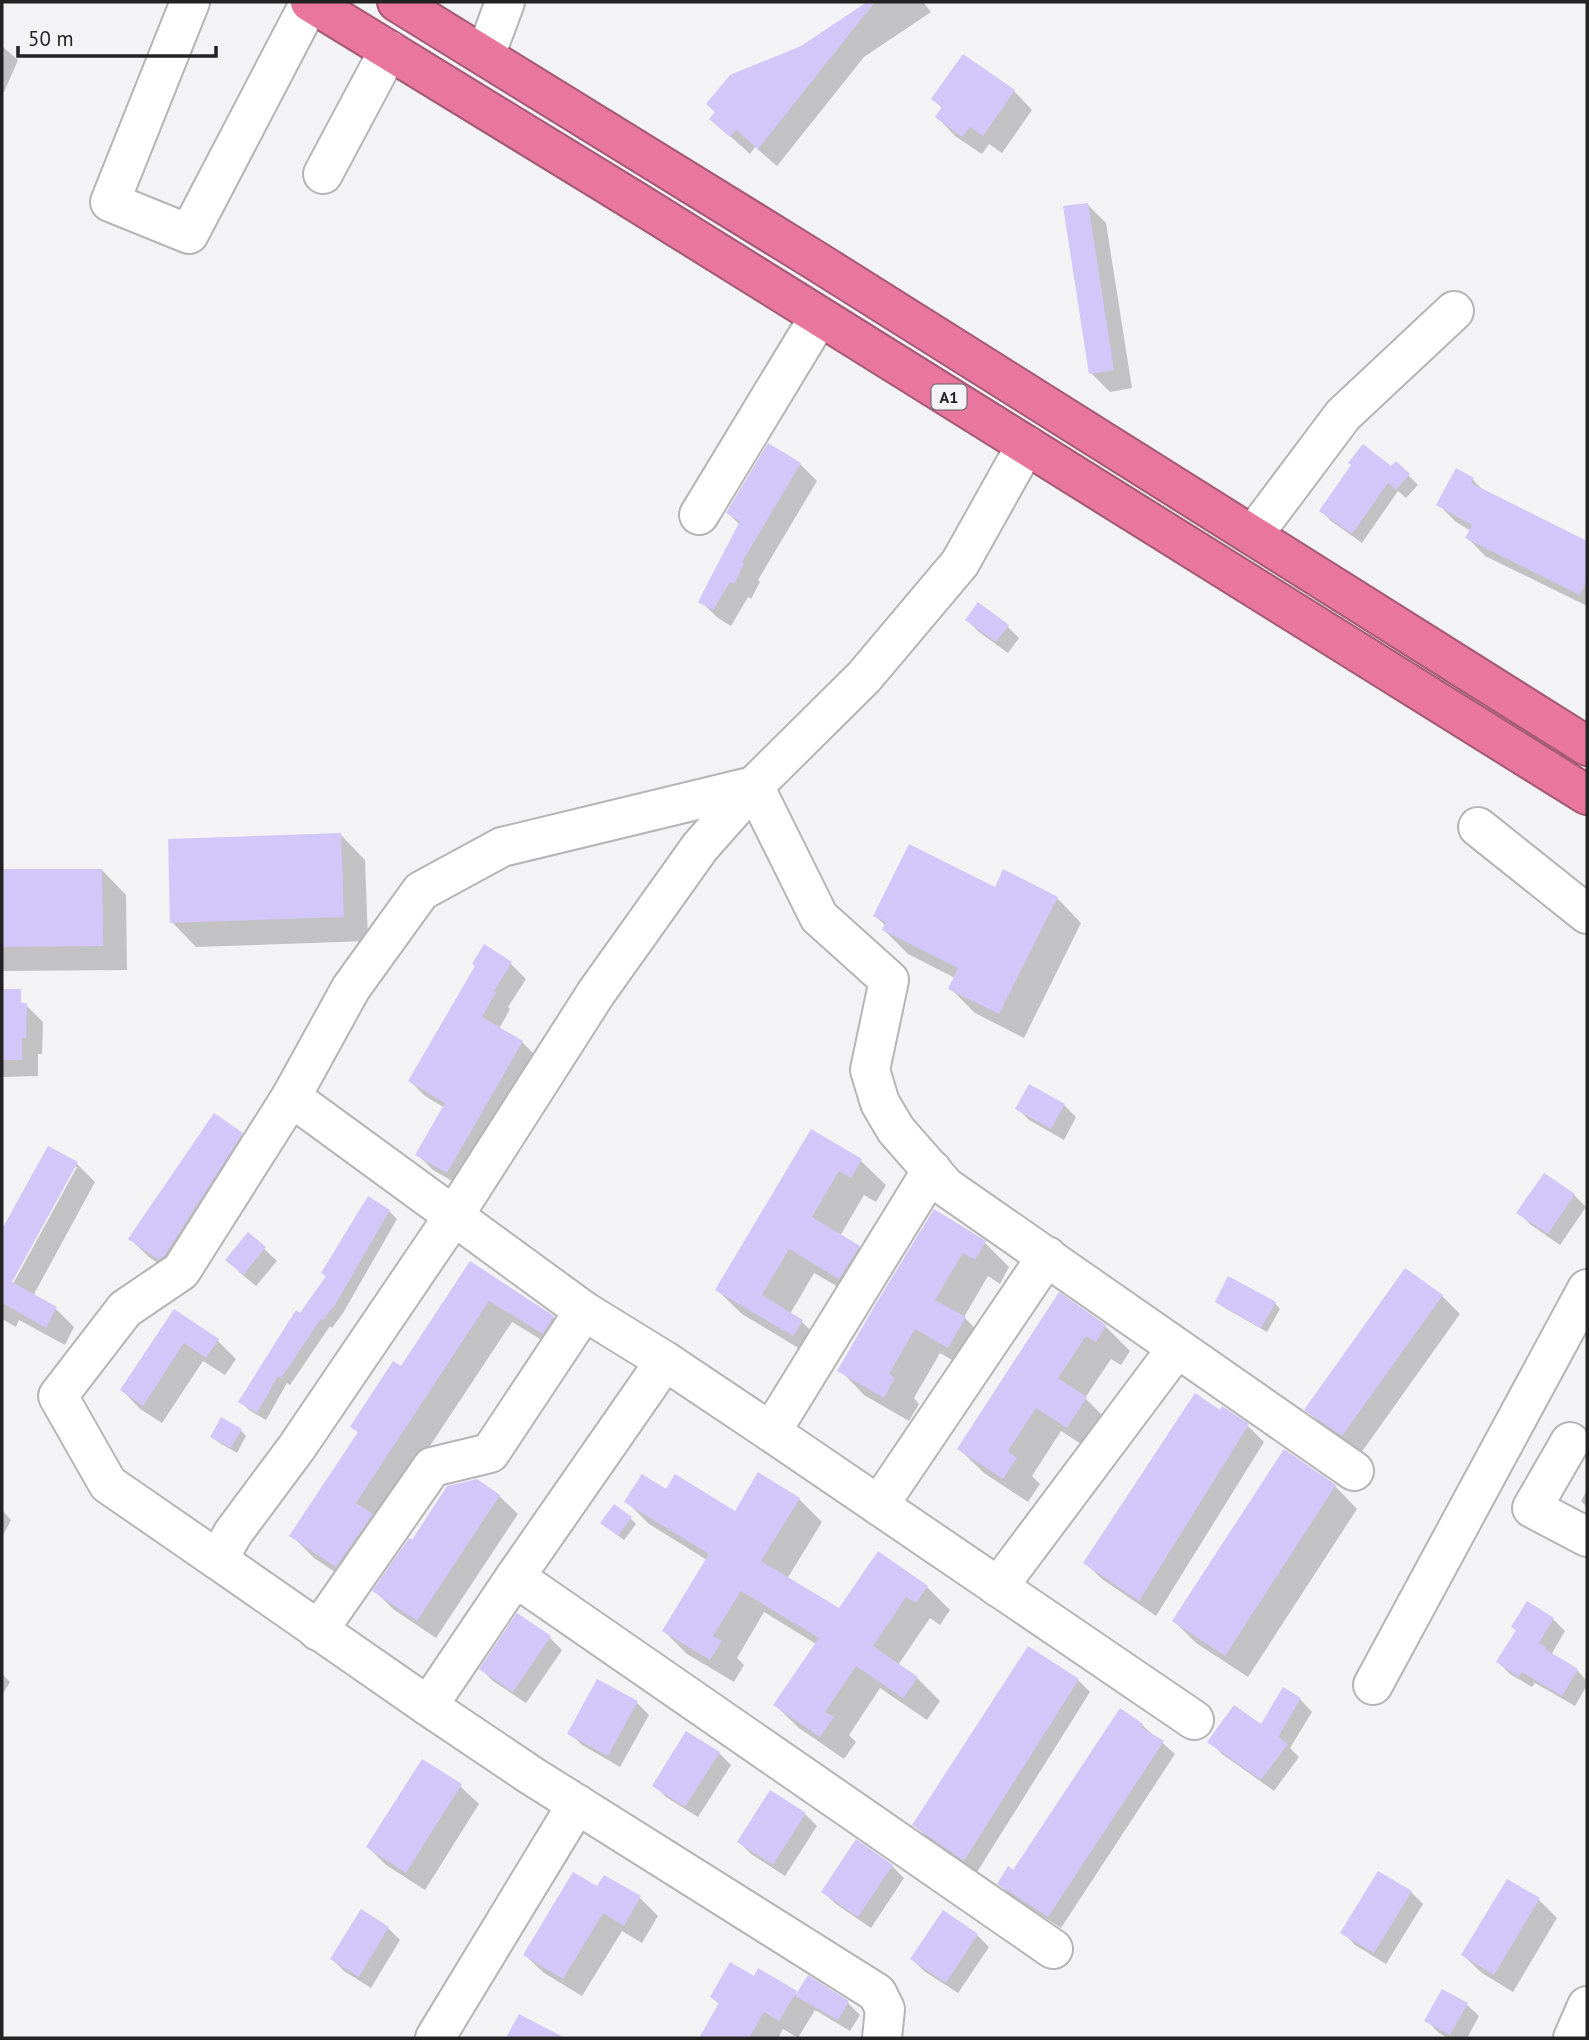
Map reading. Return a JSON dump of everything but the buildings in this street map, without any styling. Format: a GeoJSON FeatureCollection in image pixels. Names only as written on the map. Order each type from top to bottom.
{"type":"FeatureCollection","features":[{"type":"Feature","properties":{"kind":"highway","name":"A1"},"geometry":{"type":"LineString","coordinates":[[310,2],[1026,444],[1587,795]]}},
{"type":"Feature","properties":{"kind":"highway","name":"A1"},"geometry":{"type":"LineString","coordinates":[[397,2],[848,281],[1587,746]]}},
{"type":"Feature","properties":{"kind":"street"},"geometry":{"type":"LineString","coordinates":[[190,2],[110,202],[189,234],[310,2]]}},
{"type":"Feature","properties":{"kind":"street"},"geometry":{"type":"LineString","coordinates":[[485,56],[505,2]]}},
{"type":"Feature","properties":{"kind":"street"},"geometry":{"type":"LineString","coordinates":[[323,174],[389,50]]}},
{"type":"Feature","properties":{"kind":"street"},"geometry":{"type":"LineString","coordinates":[[1253,535],[1343,415],[1454,311]]}},
{"type":"Feature","properties":{"kind":"street"},"geometry":{"type":"LineString","coordinates":[[699,515],[819,317]]}},
{"type":"Feature","properties":{"kind":"street"},"geometry":{"type":"LineString","coordinates":[[218,1560],[233,1534],[297,1447],[453,1217],[596,993],[701,847],[754,786],[864,677],[960,563],[1026,444]]}},
{"type":"Feature","properties":{"kind":"street"},"geometry":{"type":"LineString","coordinates":[[754,786],[502,847],[421,891],[351,988],[291,1097],[181,1271],[125,1309],[58,1396],[108,1484],[428,1706],[577,1804],[877,1993],[884,2009],[882,2038]]}},
{"type":"Feature","properties":{"kind":"street"},"geometry":{"type":"LineString","coordinates":[[754,786],[818,917],[889,980],[870,1070],[880,1103],[896,1130],[946,1187],[1354,1472]]}},
{"type":"Feature","properties":{"kind":"street"},"geometry":{"type":"LineString","coordinates":[[1478,827],[1587,914]]}},
{"type":"Feature","properties":{"kind":"street"},"geometry":{"type":"LineString","coordinates":[[291,1097],[584,1311],[771,1432],[1194,1720]]}},
{"type":"Feature","properties":{"kind":"street"},"geometry":{"type":"LineString","coordinates":[[771,1432],[932,1170]]}},
{"type":"Feature","properties":{"kind":"street"},"geometry":{"type":"LineString","coordinates":[[878,1506],[1047,1256]]}},
{"type":"Feature","properties":{"kind":"street"},"geometry":{"type":"LineString","coordinates":[[1373,1685],[1587,1289]]}},
{"type":"Feature","properties":{"kind":"street"},"geometry":{"type":"LineString","coordinates":[[318,1631],[432,1467],[490,1453],[584,1311]]}},
{"type":"Feature","properties":{"kind":"street"},"geometry":{"type":"LineString","coordinates":[[998,1587],[1177,1348]]}},
{"type":"Feature","properties":{"kind":"street"},"geometry":{"type":"LineString","coordinates":[[428,1706],[665,1361]]}},
{"type":"Feature","properties":{"kind":"street"},"geometry":{"type":"LineString","coordinates":[[1570,1442],[1532,1508],[1587,1537]]}},
{"type":"Feature","properties":{"kind":"street"},"geometry":{"type":"LineString","coordinates":[[515,1577],[1053,1949]]}},
{"type":"Feature","properties":{"kind":"street"},"geometry":{"type":"LineString","coordinates":[[435,2038],[577,1804]]}},
{"type":"Feature","properties":{"kind":"street"},"geometry":{"type":"LineString","coordinates":[[1573,2038],[1587,2006]]}}]}
